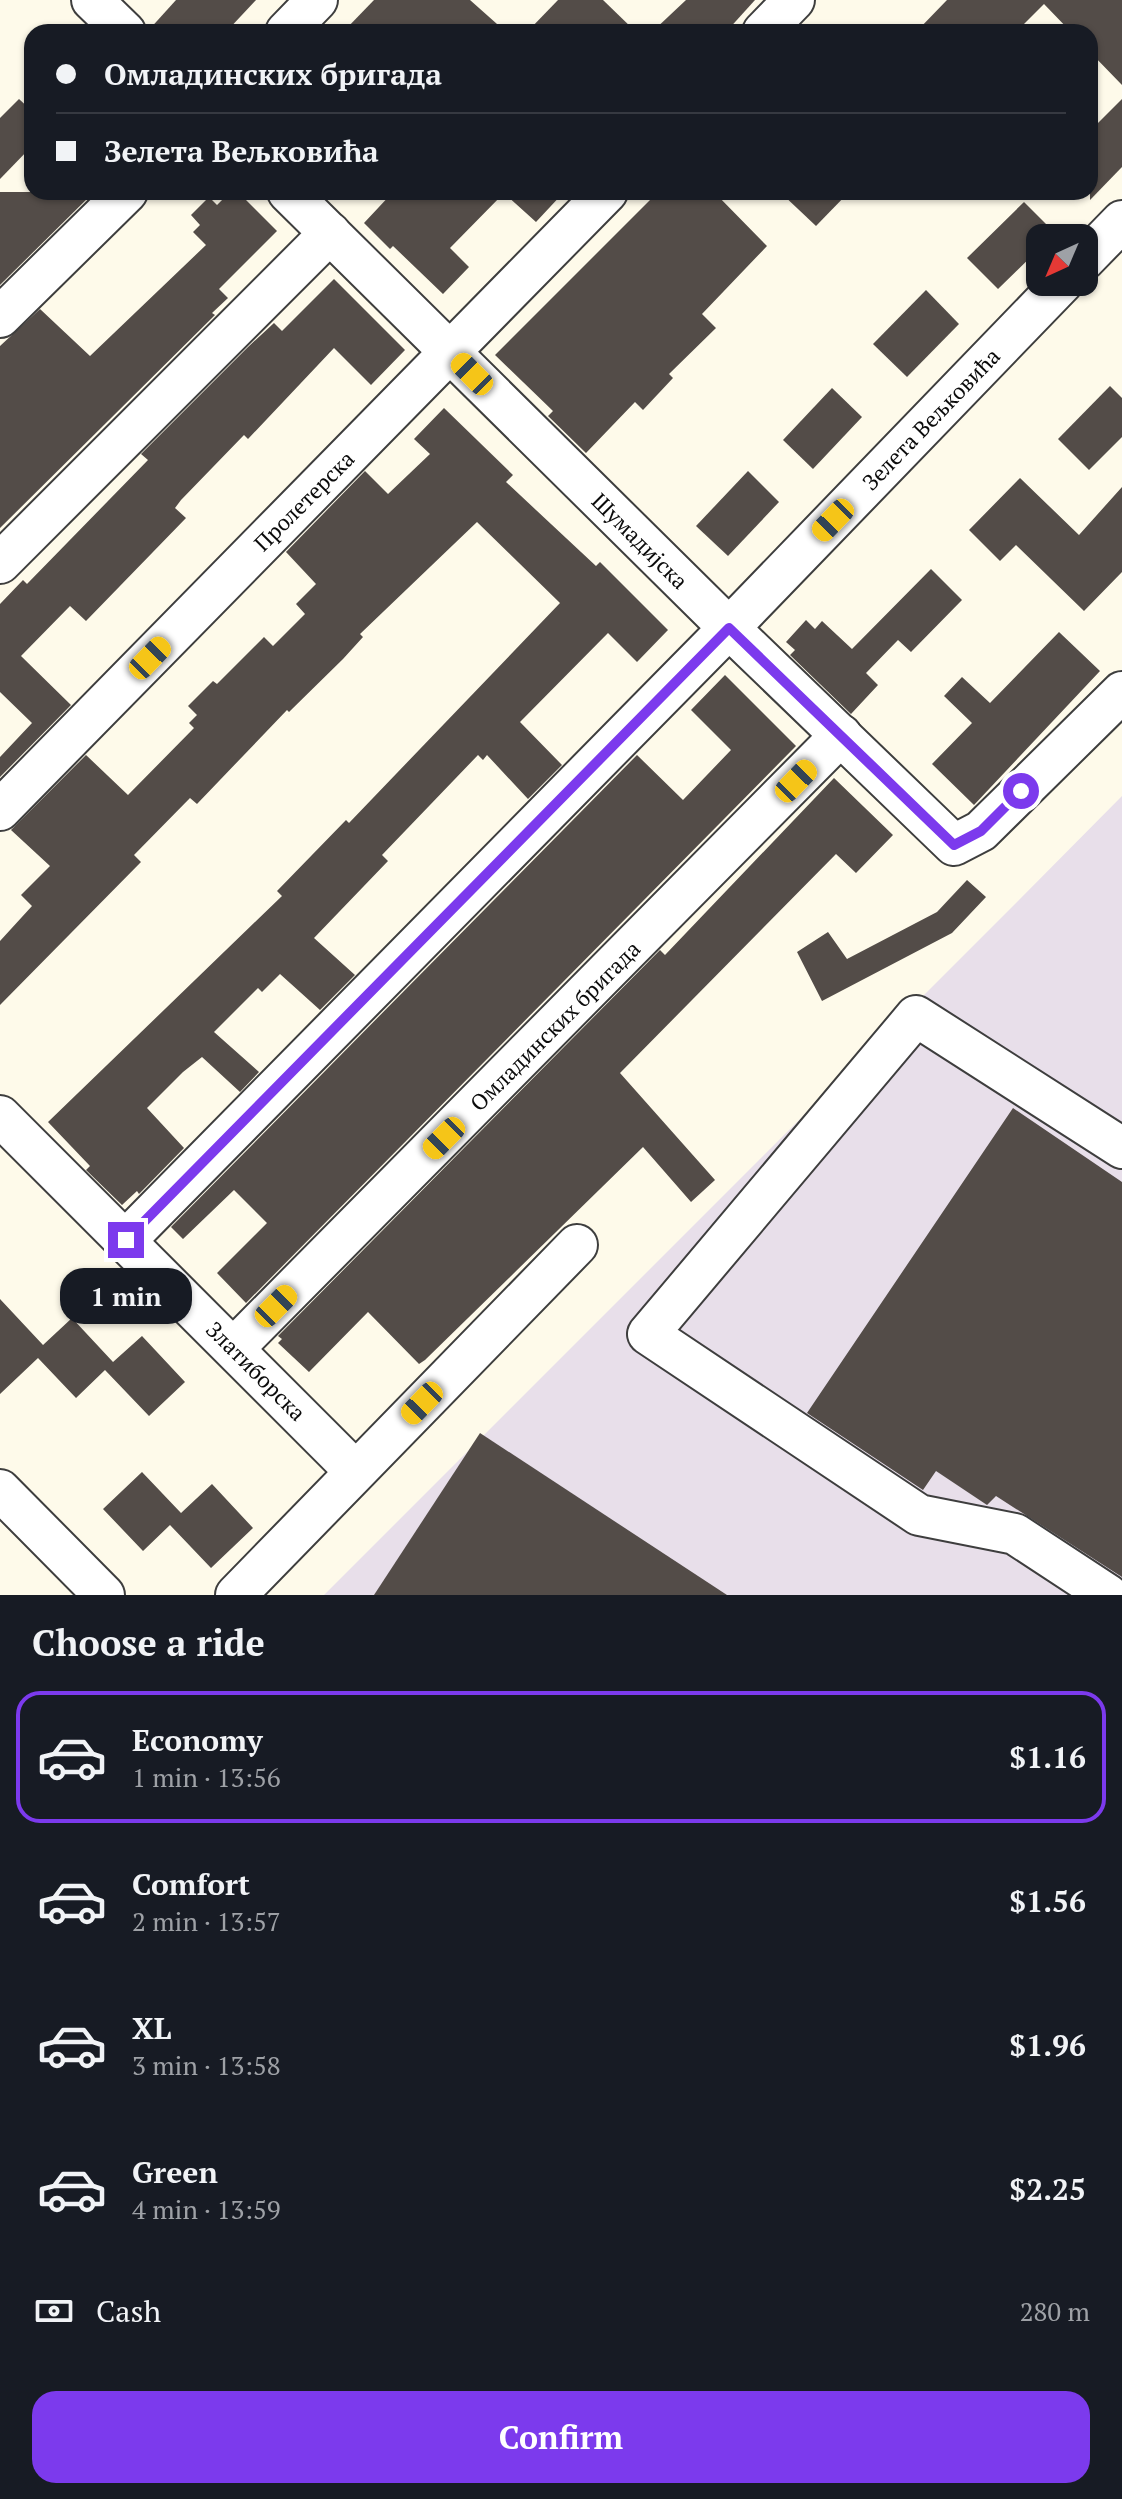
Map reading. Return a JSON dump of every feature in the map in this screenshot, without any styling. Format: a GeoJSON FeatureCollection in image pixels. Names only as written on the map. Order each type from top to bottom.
{"type":"FeatureCollection","features":[{"type":"Feature","properties":{"kind":"street"},"geometry":{"type":"LineString","coordinates":[[92,0],[117,24]]}},
{"type":"Feature","properties":{"kind":"street"},"geometry":{"type":"LineString","coordinates":[[294,24],[317,0]]}},
{"type":"Feature","properties":{"kind":"street"},"geometry":{"type":"LineString","coordinates":[[771,24],[794,0]]}},
{"type":"Feature","properties":{"kind":"street"},"geometry":{"type":"LineString","coordinates":[[0,317],[119,200]]}},
{"type":"Feature","properties":{"kind":"street","name":"Шумадијска"},"geometry":{"type":"LineString","coordinates":[[296,200],[729,628],[954,845],[981,831],[1122,692]]}},
{"type":"Feature","properties":{"kind":"street","name":"Пролетерска"},"geometry":{"type":"LineString","coordinates":[[0,810],[599,200]]}},
{"type":"Feature","properties":{"kind":"street"},"geometry":{"type":"LineString","coordinates":[[1098,246],[1122,221]]}},
{"type":"Feature","properties":{"kind":"street"},"geometry":{"type":"LineString","coordinates":[[0,563],[330,233]]}},
{"type":"Feature","properties":{"kind":"street","name":"Зелета Вељковића"},"geometry":{"type":"LineString","coordinates":[[126,1240],[729,628],[1049,296]]}},
{"type":"Feature","properties":{"kind":"street","name":"Омладинских бригада"},"geometry":{"type":"LineString","coordinates":[[234,1348],[841,735]]}},
{"type":"Feature","properties":{"kind":"street"},"geometry":{"type":"LineString","coordinates":[[1108,1595],[1015,1534],[919,1515],[648,1334],[916,1016],[1122,1148]]}},
{"type":"Feature","properties":{"kind":"street","name":"Златиборска"},"geometry":{"type":"LineString","coordinates":[[0,1116],[355,1471]]}},
{"type":"Feature","properties":{"kind":"street"},"geometry":{"type":"LineString","coordinates":[[236,1595],[577,1245]]}},
{"type":"Feature","properties":{"kind":"street"},"geometry":{"type":"LineString","coordinates":[[0,1490],[104,1595]]}},
{"type":"Feature","properties":{"kind":"shaded area"},"geometry":{"type":"Polygon","coordinates":[[[1122,796],[1122,1595],[324,1595],[1016,903],[1122,796]]]}},
{"type":"Feature","properties":{"kind":"building"},"geometry":{"type":"Polygon","coordinates":[[[176,0],[256,0],[234,24],[154,24],[176,0]]]}},
{"type":"Feature","properties":{"kind":"building"},"geometry":{"type":"Polygon","coordinates":[[[374,0],[470,0],[497,24],[351,24],[374,0]]]}},
{"type":"Feature","properties":{"kind":"building"},"geometry":{"type":"Polygon","coordinates":[[[558,0],[603,0],[628,24],[535,24],[558,0]]]}},
{"type":"Feature","properties":{"kind":"building"},"geometry":{"type":"Polygon","coordinates":[[[686,0],[755,0],[733,24],[660,24],[686,0]]]}},
{"type":"Feature","properties":{"kind":"building"},"geometry":{"type":"Polygon","coordinates":[[[947,0],[1122,0],[1122,85],[1098,60],[1098,24],[1063,24],[1044,4],[1024,24],[924,24],[947,0]]]}},
{"type":"Feature","properties":{"kind":"building"},"geometry":{"type":"Polygon","coordinates":[[[19,99],[24,104],[24,154],[0,179],[0,118],[19,99]]]}},
{"type":"Feature","properties":{"kind":"building"},"geometry":{"type":"Polygon","coordinates":[[[1122,99],[1122,167],[1098,192],[1098,123],[1122,99]]]}},
{"type":"Feature","properties":{"kind":"building"},"geometry":{"type":"Polygon","coordinates":[[[0,192],[24,192],[24,200],[86,200],[0,285],[0,192]]]}},
{"type":"Feature","properties":{"kind":"building"},"geometry":{"type":"Polygon","coordinates":[[[206,200],[212,200],[217,205],[222,200],[246,200],[277,231],[219,289],[228,298],[212,313],[215,315],[0,528],[0,346],[40,309],[90,356],[206,245],[193,232],[200,225],[191,215],[206,200]]]}},
{"type":"Feature","properties":{"kind":"building"},"geometry":{"type":"Polygon","coordinates":[[[386,200],[497,200],[450,248],[469,267],[443,294],[364,223],[386,200]]]}},
{"type":"Feature","properties":{"kind":"building"},"geometry":{"type":"Polygon","coordinates":[[[512,200],[557,200],[536,222],[512,200]]]}},
{"type":"Feature","properties":{"kind":"building"},"geometry":{"type":"Polygon","coordinates":[[[650,200],[722,200],[767,246],[702,314],[716,328],[669,374],[673,378],[643,410],[635,402],[586,453],[548,416],[553,411],[495,355],[650,200]]]}},
{"type":"Feature","properties":{"kind":"building"},"geometry":{"type":"Polygon","coordinates":[[[788,200],[841,200],[816,226],[788,200]]]}},
{"type":"Feature","properties":{"kind":"building"},"geometry":{"type":"Polygon","coordinates":[[[1024,202],[1046,224],[1026,224],[1026,262],[998,289],[967,258],[1024,202]]]}},
{"type":"Feature","properties":{"kind":"building"},"geometry":{"type":"Polygon","coordinates":[[[334,279],[405,350],[371,385],[334,348],[248,439],[244,435],[181,500],[175,508],[186,518],[86,621],[70,606],[21,656],[71,705],[0,777],[0,757],[32,723],[0,692],[0,604],[23,580],[27,584],[148,460],[141,454],[248,347],[274,323],[282,331],[334,279]]]}},
{"type":"Feature","properties":{"kind":"building"},"geometry":{"type":"Polygon","coordinates":[[[926,290],[959,324],[907,377],[873,344],[926,290]]]}},
{"type":"Feature","properties":{"kind":"building"},"geometry":{"type":"Polygon","coordinates":[[[1110,386],[1122,398],[1122,437],[1089,470],[1058,439],[1110,386]]]}},
{"type":"Feature","properties":{"kind":"building"},"geometry":{"type":"Polygon","coordinates":[[[832,388],[862,417],[813,469],[783,440],[832,388]]]}},
{"type":"Feature","properties":{"kind":"building"},"geometry":{"type":"Polygon","coordinates":[[[444,408],[513,475],[506,482],[596,566],[600,562],[668,630],[637,662],[608,633],[520,722],[562,765],[528,799],[487,755],[483,760],[478,755],[382,855],[388,861],[314,938],[355,975],[320,1010],[280,974],[262,992],[258,988],[214,1032],[259,1072],[240,1092],[202,1057],[183,1072],[147,1108],[184,1148],[139,1194],[137,1191],[122,1205],[86,1170],[90,1166],[48,1122],[282,896],[277,891],[346,820],[349,823],[560,603],[477,522],[360,634],[363,637],[343,659],[289,712],[287,710],[197,804],[190,798],[134,855],[141,862],[0,1005],[0,941],[32,906],[21,895],[50,866],[11,830],[86,755],[128,795],[194,728],[189,723],[197,715],[188,706],[213,681],[217,684],[264,637],[273,646],[305,614],[296,604],[316,584],[286,552],[365,471],[388,494],[430,454],[414,439],[444,408]]]}},
{"type":"Feature","properties":{"kind":"building"},"geometry":{"type":"Polygon","coordinates":[[[748,471],[779,502],[728,556],[696,526],[748,471]]]}},
{"type":"Feature","properties":{"kind":"building"},"geometry":{"type":"Polygon","coordinates":[[[1020,478],[1079,535],[1122,487],[1122,572],[1084,611],[1016,545],[1000,561],[969,530],[1020,478]]]}},
{"type":"Feature","properties":{"kind":"building"},"geometry":{"type":"Polygon","coordinates":[[[931,569],[962,600],[911,652],[898,640],[866,673],[878,685],[851,714],[790,655],[795,650],[786,642],[806,620],[815,629],[822,621],[852,649],[931,569]]]}},
{"type":"Feature","properties":{"kind":"building"},"geometry":{"type":"Polygon","coordinates":[[[1059,632],[1100,671],[974,805],[932,764],[972,723],[944,696],[962,677],[990,703],[1059,632]]]}},
{"type":"Feature","properties":{"kind":"building"},"geometry":{"type":"Polygon","coordinates":[[[725,675],[796,746],[246,1303],[217,1273],[267,1223],[234,1190],[183,1239],[171,1227],[637,755],[683,800],[731,750],[691,710],[725,675]]]}},
{"type":"Feature","properties":{"kind":"building"},"geometry":{"type":"Polygon","coordinates":[[[834,778],[893,835],[856,873],[836,854],[620,1073],[715,1180],[691,1202],[643,1147],[425,1360],[419,1364],[368,1312],[309,1372],[278,1343],[282,1339],[278,1336],[660,950],[665,955],[834,778]]]}},
{"type":"Feature","properties":{"kind":"building"},"geometry":{"type":"Polygon","coordinates":[[[967,880],[986,897],[952,933],[822,1001],[797,952],[828,932],[847,959],[937,912],[967,880]]]}},
{"type":"Feature","properties":{"kind":"building"},"geometry":{"type":"Polygon","coordinates":[[[1013,1108],[1122,1182],[1122,1577],[996,1496],[987,1505],[936,1471],[923,1490],[807,1413],[1013,1108]]]}},
{"type":"Feature","properties":{"kind":"building"},"geometry":{"type":"Polygon","coordinates":[[[0,1299],[43,1345],[72,1318],[113,1362],[142,1336],[185,1382],[149,1416],[105,1370],[76,1398],[38,1358],[0,1394],[0,1299]]]}},
{"type":"Feature","properties":{"kind":"building"},"geometry":{"type":"Polygon","coordinates":[[[480,1433],[727,1595],[374,1595],[480,1433]]]}},
{"type":"Feature","properties":{"kind":"building"},"geometry":{"type":"Polygon","coordinates":[[[142,1472],[181,1513],[212,1484],[253,1528],[211,1568],[170,1525],[143,1551],[103,1509],[142,1472]]]}},
{"type":"Feature","properties":{"kind":"route"},"geometry":{"type":"LineString","coordinates":[[126,1240],[729,628],[954,845],[981,831],[1021,791]]}}]}
